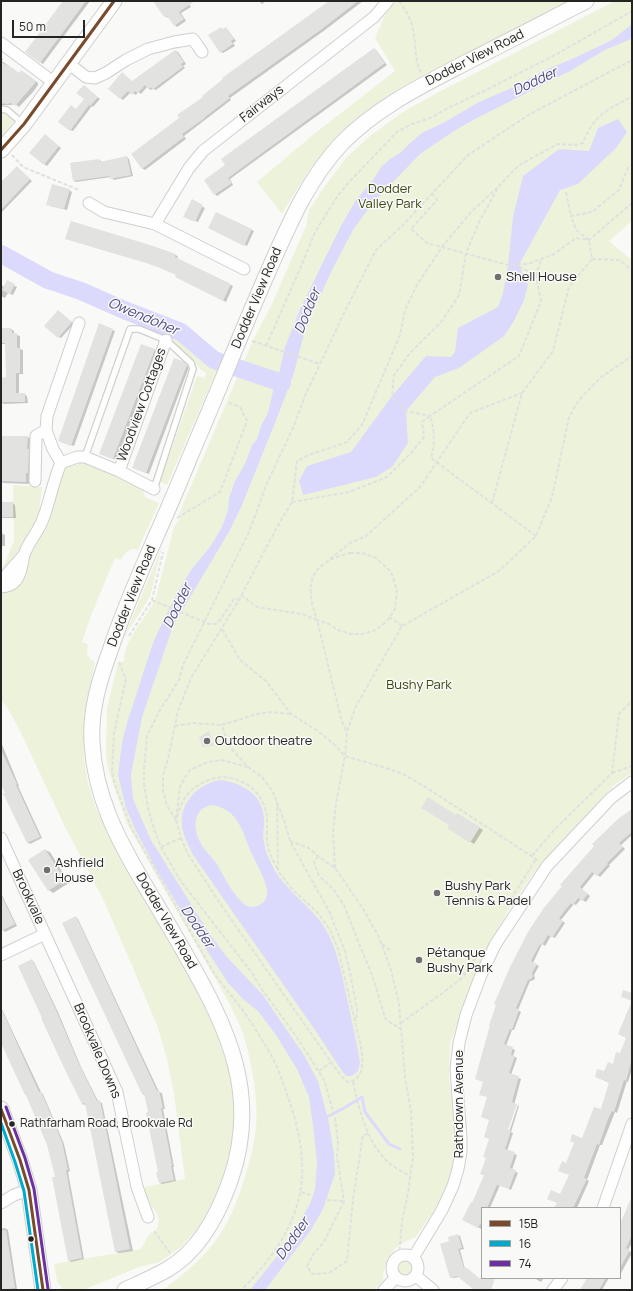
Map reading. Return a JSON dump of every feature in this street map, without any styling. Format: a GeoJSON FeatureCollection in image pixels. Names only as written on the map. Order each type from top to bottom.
{"type":"FeatureCollection","features":[{"type":"Feature","properties":{"kind":"main road"},"geometry":{"type":"LineString","coordinates":[[5,152],[114,1]]}},
{"type":"Feature","properties":{"kind":"main road","name":"Dodder View Road"},"geometry":{"type":"LineString","coordinates":[[125,1290],[168,1269],[187,1254],[202,1238],[214,1220],[227,1191],[235,1166],[241,1138],[242,1110],[241,1090],[237,1068],[229,1041],[209,996],[127,854],[112,824],[98,787],[92,739],[94,708],[97,692],[120,622],[255,302],[303,196],[315,177],[343,142],[373,116],[397,100],[423,85],[586,1]]}},
{"type":"Feature","properties":{"kind":"main road"},"geometry":{"type":"LineString","coordinates":[[1,1109],[20,1160],[28,1190],[43,1290]]}},
{"type":"Feature","properties":{"kind":"street","name":"Fairways"},"geometry":{"type":"LineString","coordinates":[[155,224],[189,168],[203,151],[374,17],[388,1]]}},
{"type":"Feature","properties":{"kind":"street"},"geometry":{"type":"LineString","coordinates":[[73,59],[86,77],[95,78],[148,49],[174,42],[193,39],[202,52]]}},
{"type":"Feature","properties":{"kind":"street"},"geometry":{"type":"LineString","coordinates":[[1,43],[49,79]]}},
{"type":"Feature","properties":{"kind":"street"},"geometry":{"type":"LineString","coordinates":[[89,203],[104,212],[155,224],[244,269]]}},
{"type":"Feature","properties":{"kind":"street"},"geometry":{"type":"LineString","coordinates":[[61,463],[53,449],[46,430],[47,416],[79,323]]}},
{"type":"Feature","properties":{"kind":"street","name":"Woodview Cottages"},"geometry":{"type":"LineString","coordinates":[[119,471],[166,340]]}},
{"type":"Feature","properties":{"kind":"street"},"geometry":{"type":"LineString","coordinates":[[35,481],[36,436],[46,430]]}},
{"type":"Feature","properties":{"kind":"street"},"geometry":{"type":"LineString","coordinates":[[1,581],[24,554],[43,521],[55,478],[61,463],[77,457],[85,457],[119,471],[154,490]]}},
{"type":"Feature","properties":{"kind":"street"},"geometry":{"type":"LineString","coordinates":[[1,587],[12,584],[16,580],[21,572],[24,554]]}},
{"type":"Feature","properties":{"kind":"street","name":"Rathdown Avenue"},"geometry":{"type":"LineString","coordinates":[[413,1258],[442,1210],[453,1186],[458,1169],[461,1152],[461,1139],[456,1069],[459,1044],[466,1015],[481,975],[495,945],[547,866],[611,798],[632,782]]}},
{"type":"Feature","properties":{"kind":"street","name":"Brookvale"},"geometry":{"type":"LineString","coordinates":[[1,838],[45,934],[1,955]]}},
{"type":"Feature","properties":{"kind":"street","name":"Brookvale Downs"},"geometry":{"type":"LineString","coordinates":[[45,934],[117,1092],[138,1187],[148,1217]]}},
{"type":"Feature","properties":{"kind":"street"},"geometry":{"type":"LineString","coordinates":[[603,1207],[632,1124]]}},
{"type":"Feature","properties":{"kind":"street"},"geometry":{"type":"LineString","coordinates":[[1,1203],[14,1195],[28,1190]]}},
{"type":"Feature","properties":{"kind":"street"},"geometry":{"type":"LineString","coordinates":[[406,1255],[413,1258],[418,1264],[418,1272],[416,1276],[406,1281],[396,1277],[392,1270],[394,1262],[399,1257],[406,1255]]}},
{"type":"Feature","properties":{"kind":"street"},"geometry":{"type":"LineString","coordinates":[[416,1276],[432,1290]]}},
{"type":"Feature","properties":{"kind":"street"},"geometry":{"type":"LineString","coordinates":[[384,1290],[396,1277]]}},
{"type":"Feature","properties":{"kind":"street"},"geometry":{"type":"LineString","coordinates":[[554,1290],[561,1279]]}},
{"type":"Feature","properties":{"kind":"lane"},"geometry":{"type":"LineString","coordinates":[[1,108],[7,110],[24,124]]}},
{"type":"Feature","properties":{"kind":"lane"},"geometry":{"type":"LineString","coordinates":[[85,457],[130,329],[139,329],[166,340],[192,363],[193,369],[154,490]]}},
{"type":"Feature","properties":{"kind":"path"},"geometry":{"type":"LineString","coordinates":[[400,1],[407,11],[412,26],[416,62],[423,78]]}},
{"type":"Feature","properties":{"kind":"path"},"geometry":{"type":"LineString","coordinates":[[266,346],[315,232],[337,197],[349,182],[398,131],[412,124],[433,117],[446,109],[555,55],[632,11]]}},
{"type":"Feature","properties":{"kind":"path"},"geometry":{"type":"LineString","coordinates":[[368,1134],[363,1135],[353,1199],[347,1261],[330,1273],[312,1274],[307,1266],[314,1253],[324,1242],[344,1201],[337,1157],[338,1141],[332,1106],[324,1080],[296,1036],[252,973],[180,880],[161,847],[154,829],[144,784],[147,736],[160,710],[179,680],[183,665],[249,532],[267,484],[293,428],[305,396],[346,308],[376,250],[403,225],[468,155],[530,114],[632,60]]}},
{"type":"Feature","properties":{"kind":"path"},"geometry":{"type":"LineString","coordinates":[[176,820],[184,799],[198,785],[210,779],[222,777],[233,778],[248,784],[258,793],[265,807],[267,818],[268,849],[278,871],[291,888],[317,912],[330,930],[338,949],[361,1047],[363,1062],[362,1071],[357,1079],[348,1082],[342,1077],[219,902],[188,854],[181,838],[176,820],[167,806],[163,790],[163,775],[178,711],[191,678],[239,600],[292,502],[297,460],[347,442],[362,425],[400,335],[405,310],[417,285],[442,247],[471,212],[519,165],[558,144],[574,146],[583,143],[588,130],[600,114],[632,96]]}},
{"type":"Feature","properties":{"kind":"path"},"geometry":{"type":"LineString","coordinates":[[5,152],[23,167],[79,190]]}},
{"type":"Feature","properties":{"kind":"path"},"geometry":{"type":"LineString","coordinates":[[571,216],[592,212],[619,190],[628,168],[632,165]]}},
{"type":"Feature","properties":{"kind":"path"},"geometry":{"type":"LineString","coordinates":[[430,416],[406,411],[392,396],[394,375],[410,353],[442,322],[459,295],[466,253],[479,222],[499,186]]}},
{"type":"Feature","properties":{"kind":"path"},"geometry":{"type":"LineString","coordinates":[[492,503],[522,393],[553,350],[569,287],[592,259],[589,240],[576,230],[571,216],[566,192]]}},
{"type":"Feature","properties":{"kind":"path"},"geometry":{"type":"LineString","coordinates":[[432,193],[438,200],[411,229],[426,243],[508,265],[519,266],[554,254],[576,238],[589,240],[632,203]]}},
{"type":"Feature","properties":{"kind":"path"},"geometry":{"type":"LineString","coordinates":[[292,502],[349,492],[387,477],[410,454],[424,436],[422,422],[519,356],[541,301],[536,276],[541,259]]}},
{"type":"Feature","properties":{"kind":"path"},"geometry":{"type":"LineString","coordinates":[[592,259],[619,260],[632,270]]}},
{"type":"Feature","properties":{"kind":"path"},"geometry":{"type":"LineString","coordinates":[[519,266],[536,276]]}},
{"type":"Feature","properties":{"kind":"path"},"geometry":{"type":"LineString","coordinates":[[252,341],[320,364]]}},
{"type":"Feature","properties":{"kind":"path"},"geometry":{"type":"LineString","coordinates":[[335,868],[333,832],[336,803],[345,756],[347,732],[356,706],[402,626],[499,571],[536,536],[552,497],[569,418],[579,400],[600,378],[632,356]]}},
{"type":"Feature","properties":{"kind":"path"},"geometry":{"type":"LineString","coordinates":[[347,732],[342,722],[312,604],[310,588],[315,571],[350,543],[366,536],[420,487],[470,413],[522,393]]}},
{"type":"Feature","properties":{"kind":"path"},"geometry":{"type":"LineString","coordinates":[[175,519],[220,492],[247,421],[240,407],[224,401]]}},
{"type":"Feature","properties":{"kind":"path"},"geometry":{"type":"LineString","coordinates":[[430,416],[434,427],[431,458],[536,536]]}},
{"type":"Feature","properties":{"kind":"path"},"geometry":{"type":"LineString","coordinates":[[125,642],[152,600],[163,552]]}},
{"type":"Feature","properties":{"kind":"path"},"geometry":{"type":"LineString","coordinates":[[241,595],[257,607],[302,614],[329,624],[338,630],[352,634],[362,634],[376,630],[388,621],[395,608],[398,590],[391,572],[376,558],[362,553],[339,556],[327,562]]}},
{"type":"Feature","properties":{"kind":"path"},"geometry":{"type":"LineString","coordinates":[[152,600],[209,624],[216,624],[234,599],[239,600]]}},
{"type":"Feature","properties":{"kind":"path"},"geometry":{"type":"LineString","coordinates":[[389,617],[402,626]]}},
{"type":"Feature","properties":{"kind":"path"},"geometry":{"type":"LineString","coordinates":[[222,629],[240,660],[266,681],[291,714],[318,731],[335,745],[345,756],[403,774],[547,866]]}},
{"type":"Feature","properties":{"kind":"path"},"geometry":{"type":"LineString","coordinates":[[118,659],[126,679],[114,733],[112,772],[115,785],[131,827],[214,973],[248,1019],[271,1054],[297,1123],[302,1164],[301,1192],[291,1223],[255,1277],[242,1290]]}},
{"type":"Feature","properties":{"kind":"path"},"geometry":{"type":"LineString","coordinates":[[612,773],[619,714],[632,701]]}},
{"type":"Feature","properties":{"kind":"path"},"geometry":{"type":"LineString","coordinates":[[175,726],[193,723],[222,725],[256,714],[271,712],[291,714]]}},
{"type":"Feature","properties":{"kind":"path"},"geometry":{"type":"LineString","coordinates":[[222,725],[228,746],[248,767],[262,777],[273,792],[290,841],[329,912],[345,951],[357,1009],[356,1024]]}},
{"type":"Feature","properties":{"kind":"path"},"geometry":{"type":"LineString","coordinates":[[176,820],[180,786],[190,770],[208,762],[222,760],[248,767]]}},
{"type":"Feature","properties":{"kind":"path"},"geometry":{"type":"LineString","coordinates":[[532,856],[553,831],[612,773],[632,766]]}},
{"type":"Feature","properties":{"kind":"path"},"geometry":{"type":"LineString","coordinates":[[277,802],[278,871]]}},
{"type":"Feature","properties":{"kind":"path"},"geometry":{"type":"LineString","coordinates":[[161,847],[181,838]]}},
{"type":"Feature","properties":{"kind":"path"},"geometry":{"type":"LineString","coordinates":[[290,841],[309,848],[335,868],[362,908],[381,944],[391,970],[399,1004],[405,1078],[411,1111],[413,1158],[409,1188],[402,1221],[399,1257]]}},
{"type":"Feature","properties":{"kind":"path"},"geometry":{"type":"LineString","coordinates":[[318,856],[314,862],[319,876],[333,888],[344,905],[372,975],[386,1020],[401,1029]]}},
{"type":"Feature","properties":{"kind":"path"},"geometry":{"type":"LineString","coordinates":[[509,903],[536,859]]}},
{"type":"Feature","properties":{"kind":"path"},"geometry":{"type":"LineString","coordinates":[[381,944],[391,951]]}},
{"type":"Feature","properties":{"kind":"path"},"geometry":{"type":"LineString","coordinates":[[401,1023],[448,990],[465,973],[481,948]]}},
{"type":"Feature","properties":{"kind":"path"},"geometry":{"type":"LineString","coordinates":[[457,973],[465,973]]}},
{"type":"Feature","properties":{"kind":"path"},"geometry":{"type":"LineString","coordinates":[[319,1071],[331,1062]]}},
{"type":"Feature","properties":{"kind":"path"},"geometry":{"type":"LineString","coordinates":[[352,1081],[368,1134],[384,1158],[410,1176]]}},
{"type":"Feature","properties":{"kind":"path"},"geometry":{"type":"LineString","coordinates":[[301,1192],[310,1195]]}},
{"type":"Feature","properties":{"kind":"path"},"geometry":{"type":"LineString","coordinates":[[327,1200],[344,1201]]}},
{"type":"Feature","properties":{"kind":"path"},"geometry":{"type":"LineString","coordinates":[[154,1231],[173,1257]]}},
{"type":"Feature","properties":{"kind":"green space"},"geometry":{"type":"Polygon","coordinates":[[[396,1],[568,1],[412,81],[368,109],[333,140],[317,160],[282,214],[257,182],[314,134],[395,71],[375,38],[384,17],[396,1]]]}},
{"type":"Feature","properties":{"kind":"green space","name":"Bushy Park"},"geometry":{"type":"Polygon","coordinates":[[[615,1],[632,1],[632,221],[609,241],[632,260],[632,773],[613,786],[533,874],[509,909],[487,950],[450,1044],[449,1078],[455,1125],[455,1147],[449,1179],[435,1209],[415,1238],[408,1240],[396,1248],[388,1259],[385,1266],[383,1281],[374,1290],[163,1290],[196,1263],[214,1243],[228,1221],[250,1161],[257,1116],[253,1075],[244,1036],[240,1026],[228,1001],[127,824],[108,769],[106,753],[107,708],[118,663],[124,661],[125,653],[132,636],[156,597],[174,527],[180,518],[179,514],[254,338],[271,306],[306,226],[309,210],[346,158],[370,136],[403,112],[615,1]]]}},
{"type":"Feature","properties":{"kind":"green space"},"geometry":{"type":"Polygon","coordinates":[[[1,113],[4,113],[14,121],[1,138],[1,113]]]}},
{"type":"Feature","properties":{"kind":"green space"},"geometry":{"type":"Polygon","coordinates":[[[180,333],[205,357],[219,365],[167,485],[160,482],[197,376],[204,378],[206,373],[193,363],[168,337],[180,333]]]}},
{"type":"Feature","properties":{"kind":"green space"},"geometry":{"type":"Polygon","coordinates":[[[84,461],[105,469],[143,490],[145,497],[159,503],[138,550],[133,549],[128,551],[121,560],[115,558],[92,613],[82,642],[88,644],[88,655],[90,659],[95,662],[85,711],[84,758],[88,783],[95,806],[118,854],[188,974],[212,1022],[225,1056],[231,1078],[234,1114],[231,1146],[222,1179],[208,1213],[200,1226],[182,1246],[160,1262],[139,1267],[83,1290],[63,1290],[57,1281],[54,1264],[141,1249],[150,1233],[157,1229],[159,1221],[157,1214],[146,1198],[144,1187],[185,1179],[174,1094],[168,1063],[158,1028],[103,899],[65,827],[21,733],[8,709],[1,700],[1,572],[14,541],[13,485],[42,487],[38,522],[30,551],[60,473],[65,468],[77,462],[84,461]]]}},
{"type":"Feature","properties":{"kind":"green space"},"geometry":{"type":"Polygon","coordinates":[[[162,547],[150,597],[123,639],[162,547]]]}},
{"type":"Feature","properties":{"kind":"green space"},"geometry":{"type":"Polygon","coordinates":[[[405,1257],[409,1258],[415,1264],[415,1272],[409,1278],[405,1279],[401,1278],[395,1272],[394,1268],[395,1264],[401,1258],[405,1257]]]}},
{"type":"Feature","properties":{"kind":"water","name":"Dodder"},"geometry":{"type":"Polygon","coordinates":[[[632,24],[632,37],[629,40],[605,50],[570,71],[477,118],[454,131],[420,154],[371,205],[353,230],[334,266],[306,326],[294,373],[242,505],[230,530],[173,626],[142,717],[131,775],[133,799],[151,840],[209,933],[226,956],[262,994],[304,1055],[318,1081],[329,1123],[334,1154],[335,1174],[323,1209],[311,1230],[265,1290],[250,1290],[282,1250],[310,1204],[315,1189],[317,1163],[309,1097],[297,1069],[276,1035],[258,1011],[244,1000],[228,983],[177,904],[136,831],[126,808],[118,775],[122,742],[127,723],[153,643],[165,617],[191,570],[210,547],[221,529],[228,511],[229,498],[235,481],[245,464],[252,445],[257,439],[261,426],[268,413],[285,347],[300,309],[341,226],[356,200],[373,180],[382,166],[400,153],[422,133],[443,123],[479,102],[612,40],[632,24]]]}},
{"type":"Feature","properties":{"kind":"water"},"geometry":{"type":"Polygon","coordinates":[[[618,119],[627,132],[616,148],[578,184],[560,190],[519,265],[528,285],[524,300],[514,321],[504,336],[459,368],[435,377],[406,411],[408,443],[392,467],[376,477],[303,495],[299,481],[307,466],[351,452],[392,396],[426,356],[451,357],[455,352],[458,328],[498,307],[503,293],[508,265],[513,217],[523,176],[559,149],[589,151],[598,128],[618,119]]]}},
{"type":"Feature","properties":{"kind":"water"},"geometry":{"type":"Polygon","coordinates":[[[222,780],[244,787],[260,802],[264,820],[264,845],[272,865],[282,881],[317,917],[328,934],[336,953],[359,1055],[360,1063],[358,1071],[352,1076],[346,1076],[342,1071],[193,855],[188,845],[182,826],[184,809],[188,801],[199,789],[222,780]],[[211,805],[201,810],[196,820],[196,831],[200,842],[217,864],[230,887],[243,903],[247,906],[258,906],[266,898],[266,885],[238,822],[233,815],[221,807],[211,805]]]}},
{"type":"Feature","properties":{"kind":"building"},"geometry":{"type":"Polygon","coordinates":[[[63,1],[86,1],[40,63],[25,52],[63,1]]]}},
{"type":"Feature","properties":{"kind":"building"},"geometry":{"type":"Polygon","coordinates":[[[153,1],[195,1],[179,12],[184,19],[174,26],[167,16],[164,17],[153,1]]]}},
{"type":"Feature","properties":{"kind":"building"},"geometry":{"type":"Polygon","coordinates":[[[329,1],[358,1],[322,29],[228,96],[230,98],[182,134],[184,137],[142,169],[131,154],[179,118],[177,115],[203,97],[202,96],[223,79],[222,78],[329,1]]]}},
{"type":"Feature","properties":{"kind":"building"},"geometry":{"type":"Polygon","coordinates":[[[221,27],[223,29],[226,27],[234,39],[231,41],[233,44],[220,53],[208,35],[221,27]]]}},
{"type":"Feature","properties":{"kind":"building"},"geometry":{"type":"Polygon","coordinates":[[[374,48],[385,63],[228,178],[232,183],[214,195],[204,180],[225,165],[221,159],[374,48]]]}},
{"type":"Feature","properties":{"kind":"building"},"geometry":{"type":"Polygon","coordinates":[[[175,50],[184,62],[181,64],[183,67],[152,90],[151,87],[148,89],[145,85],[138,93],[135,91],[132,95],[128,91],[120,99],[108,89],[122,72],[132,81],[175,50]]]}},
{"type":"Feature","properties":{"kind":"building"},"geometry":{"type":"Polygon","coordinates":[[[1,62],[6,65],[7,64],[19,73],[21,70],[35,80],[35,83],[15,106],[11,103],[1,103],[1,62]]]}},
{"type":"Feature","properties":{"kind":"building"},"geometry":{"type":"Polygon","coordinates":[[[84,85],[98,97],[90,106],[89,105],[70,131],[58,122],[71,105],[76,109],[84,99],[76,93],[84,85]]]}},
{"type":"Feature","properties":{"kind":"building"},"geometry":{"type":"Polygon","coordinates":[[[45,134],[59,146],[44,165],[29,153],[45,134]]]}},
{"type":"Feature","properties":{"kind":"building"},"geometry":{"type":"Polygon","coordinates":[[[127,156],[131,175],[110,179],[109,176],[73,181],[70,163],[99,159],[100,162],[127,156]]]}},
{"type":"Feature","properties":{"kind":"building"},"geometry":{"type":"Polygon","coordinates":[[[17,166],[30,179],[1,210],[1,182],[17,166]]]}},
{"type":"Feature","properties":{"kind":"building"},"geometry":{"type":"Polygon","coordinates":[[[52,184],[70,189],[64,209],[46,205],[52,184]]]}},
{"type":"Feature","properties":{"kind":"building"},"geometry":{"type":"Polygon","coordinates":[[[192,199],[203,205],[195,222],[183,217],[192,199]]]}},
{"type":"Feature","properties":{"kind":"building"},"geometry":{"type":"Polygon","coordinates":[[[216,212],[252,229],[244,246],[208,228],[216,212]]]}},
{"type":"Feature","properties":{"kind":"building"},"geometry":{"type":"Polygon","coordinates":[[[71,221],[176,254],[175,257],[231,284],[223,301],[175,277],[176,275],[160,268],[65,239],[71,221]]]}},
{"type":"Feature","properties":{"kind":"building"},"geometry":{"type":"Polygon","coordinates":[[[7,280],[15,284],[10,294],[2,290],[7,280]]]}},
{"type":"Feature","properties":{"kind":"building"},"geometry":{"type":"Polygon","coordinates":[[[58,310],[72,322],[58,338],[44,326],[58,310]]]}},
{"type":"Feature","properties":{"kind":"building"},"geometry":{"type":"Polygon","coordinates":[[[99,323],[113,329],[71,446],[58,441],[99,323]]]}},
{"type":"Feature","properties":{"kind":"building"},"geometry":{"type":"Polygon","coordinates":[[[1,328],[11,328],[12,333],[17,333],[17,348],[20,348],[20,373],[16,373],[16,393],[25,393],[25,402],[1,402],[1,378],[6,377],[5,343],[1,343],[1,328]]]}},
{"type":"Feature","properties":{"kind":"building"},"geometry":{"type":"Polygon","coordinates":[[[141,344],[155,349],[113,459],[99,454],[141,344]]]}},
{"type":"Feature","properties":{"kind":"building"},"geometry":{"type":"Polygon","coordinates":[[[174,358],[183,361],[187,365],[146,473],[132,468],[174,358]]]}},
{"type":"Feature","properties":{"kind":"building"},"geometry":{"type":"Polygon","coordinates":[[[1,436],[28,436],[28,473],[26,473],[26,482],[1,481],[1,436]]]}},
{"type":"Feature","properties":{"kind":"building"},"geometry":{"type":"Polygon","coordinates":[[[1,502],[13,502],[13,517],[1,517],[1,502]]]}},
{"type":"Feature","properties":{"kind":"building","name":"Outdoor theatre"},"geometry":{"type":"Polygon","coordinates":[[[209,731],[214,746],[203,747],[199,737],[209,731]]]}},
{"type":"Feature","properties":{"kind":"building"},"geometry":{"type":"Polygon","coordinates":[[[1,750],[40,837],[27,843],[3,793],[5,793],[1,785],[1,750]]]}},
{"type":"Feature","properties":{"kind":"building"},"geometry":{"type":"Polygon","coordinates":[[[428,797],[456,815],[457,813],[480,827],[470,843],[447,828],[449,825],[421,808],[428,797]]]}},
{"type":"Feature","properties":{"kind":"building"},"geometry":{"type":"Polygon","coordinates":[[[632,809],[632,832],[619,843],[623,847],[607,863],[608,864],[597,876],[592,872],[580,887],[588,894],[582,901],[578,898],[573,905],[571,903],[559,918],[563,921],[552,938],[548,935],[542,945],[540,944],[531,961],[537,964],[532,973],[533,976],[528,980],[516,1008],[519,1010],[512,1030],[510,1029],[504,1044],[513,1047],[511,1055],[515,1056],[509,1073],[519,1076],[512,1102],[517,1104],[508,1130],[511,1131],[505,1149],[515,1152],[510,1168],[516,1170],[509,1189],[497,1185],[487,1207],[481,1207],[481,1223],[478,1228],[462,1220],[471,1202],[472,1203],[484,1175],[480,1174],[486,1158],[483,1157],[489,1139],[484,1137],[489,1120],[481,1117],[487,1097],[479,1095],[483,1082],[475,1079],[489,1025],[496,1005],[494,1004],[510,967],[528,932],[543,909],[562,886],[560,885],[594,846],[592,844],[619,818],[632,809]]]}},
{"type":"Feature","properties":{"kind":"building","name":"Ashfield House"},"geometry":{"type":"Polygon","coordinates":[[[45,849],[65,880],[48,891],[28,860],[45,849]]]}},
{"type":"Feature","properties":{"kind":"building"},"geometry":{"type":"Polygon","coordinates":[[[1,895],[15,924],[1,931],[1,895]]]}},
{"type":"Feature","properties":{"kind":"building"},"geometry":{"type":"Polygon","coordinates":[[[76,916],[157,1091],[159,1090],[174,1180],[159,1183],[146,1113],[148,1112],[144,1093],[142,1094],[62,923],[76,916]]]}},
{"type":"Feature","properties":{"kind":"building"},"geometry":{"type":"Polygon","coordinates":[[[32,959],[79,1064],[97,1101],[100,1100],[130,1249],[115,1252],[85,1103],[82,1104],[66,1072],[18,966],[32,959]]]}},
{"type":"Feature","properties":{"kind":"building"},"geometry":{"type":"Polygon","coordinates":[[[623,990],[632,993],[632,1001],[621,997],[623,990]]]}},
{"type":"Feature","properties":{"kind":"building"},"geometry":{"type":"Polygon","coordinates":[[[631,1003],[632,1058],[626,1081],[624,1080],[614,1112],[612,1111],[608,1119],[599,1145],[597,1144],[584,1178],[587,1179],[573,1207],[555,1207],[557,1203],[547,1199],[551,1190],[560,1194],[569,1175],[558,1171],[562,1161],[566,1163],[574,1143],[570,1141],[572,1134],[582,1138],[594,1107],[601,1109],[609,1082],[595,1077],[597,1069],[604,1071],[608,1062],[613,1064],[616,1052],[620,1053],[626,1038],[618,1034],[631,1003]]]}},
{"type":"Feature","properties":{"kind":"building"},"geometry":{"type":"Polygon","coordinates":[[[1,1008],[39,1092],[41,1091],[62,1142],[82,1258],[68,1261],[52,1177],[55,1177],[47,1145],[26,1095],[1,1043],[1,1008]]]}},
{"type":"Feature","properties":{"kind":"building"},"geometry":{"type":"Polygon","coordinates":[[[632,1196],[632,1235],[626,1248],[630,1250],[621,1266],[621,1222],[632,1196]]]}},
{"type":"Feature","properties":{"kind":"building"},"geometry":{"type":"Polygon","coordinates":[[[6,1230],[15,1288],[1,1290],[1,1231],[6,1230]]]}},
{"type":"Feature","properties":{"kind":"building"},"geometry":{"type":"Polygon","coordinates":[[[458,1234],[462,1248],[458,1249],[464,1268],[467,1268],[481,1279],[495,1279],[491,1290],[474,1290],[457,1276],[450,1278],[440,1244],[449,1241],[448,1237],[458,1234]]]}},
{"type":"Feature","properties":{"kind":"building"},"geometry":{"type":"Polygon","coordinates":[[[586,1279],[605,1279],[599,1290],[580,1290],[586,1279]]]}},
{"type":"Feature","properties":{"kind":"waterway","name":"Owendoher"},"geometry":{"type":"LineString","coordinates":[[1,254],[48,280],[81,291],[124,310],[181,332],[214,360],[282,383]]}},
{"type":"Feature","properties":{"kind":"waterway"},"geometry":{"type":"LineString","coordinates":[[325,1118],[362,1097],[365,1112],[389,1144],[400,1149]]}},
{"type":"Feature","properties":{"kind":"transit line","name":"15B"},"geometry":{"type":"LineString","coordinates":[[1,150],[24,124],[114,1]]}},
{"type":"Feature","properties":{"kind":"transit line","name":"74"},"geometry":{"type":"LineString","coordinates":[[6,1107],[25,1158],[34,1189],[48,1289]]}},
{"type":"Feature","properties":{"kind":"transit line","name":"15B"},"geometry":{"type":"LineString","coordinates":[[1,1109],[20,1160],[29,1190],[43,1290]]}},
{"type":"Feature","properties":{"kind":"transit line","name":"16"},"geometry":{"type":"LineString","coordinates":[[1,1123],[24,1191],[38,1290]]}},
{"type":"Feature","properties":{"kind":"place","name":"Shell House"},"geometry":{"type":"Point","coordinates":[498,277]}},
{"type":"Feature","properties":{"kind":"place","name":"Outdoor theatre"},"geometry":{"type":"Point","coordinates":[207,741]}},
{"type":"Feature","properties":{"kind":"place","name":"Ashfield House"},"geometry":{"type":"Point","coordinates":[47,870]}},
{"type":"Feature","properties":{"kind":"place","name":"Bushy Park Tennis & Padel"},"geometry":{"type":"Point","coordinates":[437,893]}},
{"type":"Feature","properties":{"kind":"place","name":"Pétanque Bushy Park"},"geometry":{"type":"Point","coordinates":[419,960]}},
{"type":"Feature","properties":{"kind":"place","name":"Rathfarham Road, Brookvale Rd"},"geometry":{"type":"Point","coordinates":[12,1124]}},
{"type":"Feature","properties":{"kind":"park label","name":"Dodder Valley Park"},"geometry":{"type":"Point","coordinates":[390,196]}}]}
